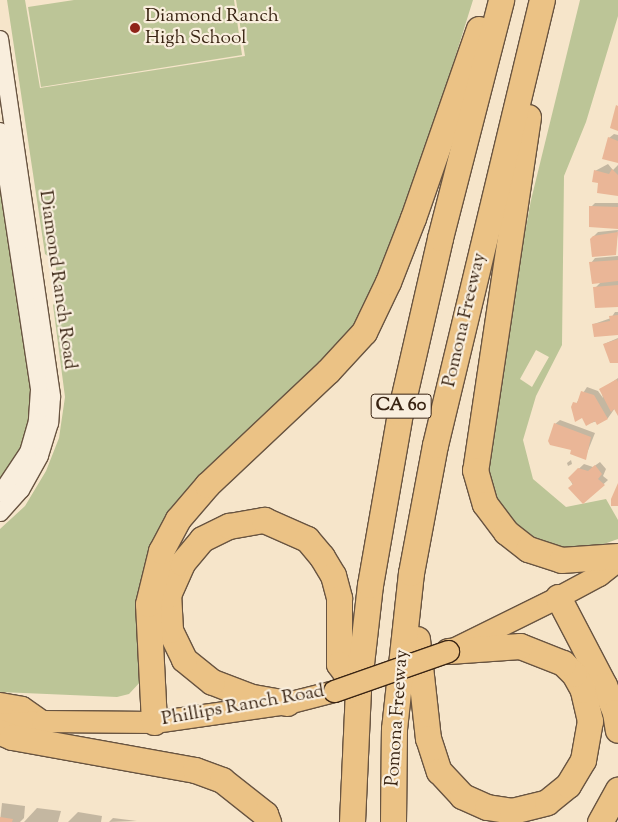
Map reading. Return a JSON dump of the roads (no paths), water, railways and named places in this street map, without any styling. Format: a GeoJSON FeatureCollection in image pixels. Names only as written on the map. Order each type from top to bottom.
{"type":"FeatureCollection","features":[{"type":"Feature","properties":{"kind":"highway"},"geometry":{"type":"LineString","coordinates":[[154,722],[148,604],[160,551],[178,519],[207,485],[328,371],[364,332],[410,227],[490,0]]}},
{"type":"Feature","properties":{"kind":"highway","name":"CA 60"},"geometry":{"type":"LineString","coordinates":[[352,822],[358,690],[370,585],[400,413],[501,0]]}},
{"type":"Feature","properties":{"kind":"highway"},"geometry":{"type":"LineString","coordinates":[[469,127],[488,102],[514,0]]}},
{"type":"Feature","properties":{"kind":"highway"},"geometry":{"type":"LineString","coordinates":[[398,698],[390,656],[421,438],[436,365],[531,0]]}},
{"type":"Feature","properties":{"kind":"highway"},"geometry":{"type":"LineString","coordinates":[[543,0],[475,470],[485,504],[506,532],[528,549],[561,560],[618,556]]}},
{"type":"Feature","properties":{"kind":"highway","name":"Pomona Freeway"},"geometry":{"type":"LineString","coordinates":[[393,822],[398,698],[411,574],[435,445],[543,0]]}},
{"type":"Feature","properties":{"kind":"highway"},"geometry":{"type":"LineString","coordinates":[[297,700],[249,696],[212,682],[184,660],[170,630],[168,595],[182,563],[202,539],[229,526],[264,520],[307,539],[322,557],[333,575],[339,598],[340,664],[358,690]]}},
{"type":"Feature","properties":{"kind":"highway"},"geometry":{"type":"LineString","coordinates":[[411,574],[422,698],[428,738],[439,771],[462,796],[487,807],[512,811],[547,802],[568,785],[583,760],[590,721],[583,690],[574,674],[563,663],[520,646],[448,652]]}},
{"type":"Feature","properties":{"kind":"highway"},"geometry":{"type":"LineString","coordinates":[[558,597],[604,684],[615,712],[618,730]]}},
{"type":"Feature","properties":{"kind":"highway"},"geometry":{"type":"LineString","coordinates":[[356,729],[368,758],[367,822]]}},
{"type":"Feature","properties":{"kind":"highway"},"geometry":{"type":"LineString","coordinates":[[0,732],[12,737],[195,770],[222,780],[265,814],[268,822]]}},
{"type":"Feature","properties":{"kind":"highway"},"geometry":{"type":"LineString","coordinates":[[600,822],[618,790]]}},
{"type":"Feature","properties":{"kind":"main road","name":"Phillips Ranch Road"},"geometry":{"type":"LineString","coordinates":[[0,724],[42,721],[154,722],[297,700],[448,652],[608,572],[618,560]]}},
{"type":"Feature","properties":{"kind":"main road"},"geometry":{"type":"LineString","coordinates":[[0,703],[22,707],[42,721]]}},
{"type":"Feature","properties":{"kind":"street","name":"Diamond Ranch Road"},"geometry":{"type":"LineString","coordinates":[[0,40],[52,397],[50,423],[40,456],[21,490],[0,513]]}},
{"type":"Feature","properties":{"kind":"street","name":"Diamond Ranch Road"},"geometry":{"type":"LineString","coordinates":[[0,131],[39,390],[37,421],[28,452],[0,494]]}},
{"type":"Feature","properties":{"kind":"place","name":"Diamond Ranch High School"},"geometry":{"type":"Point","coordinates":[135,28]}}]}
